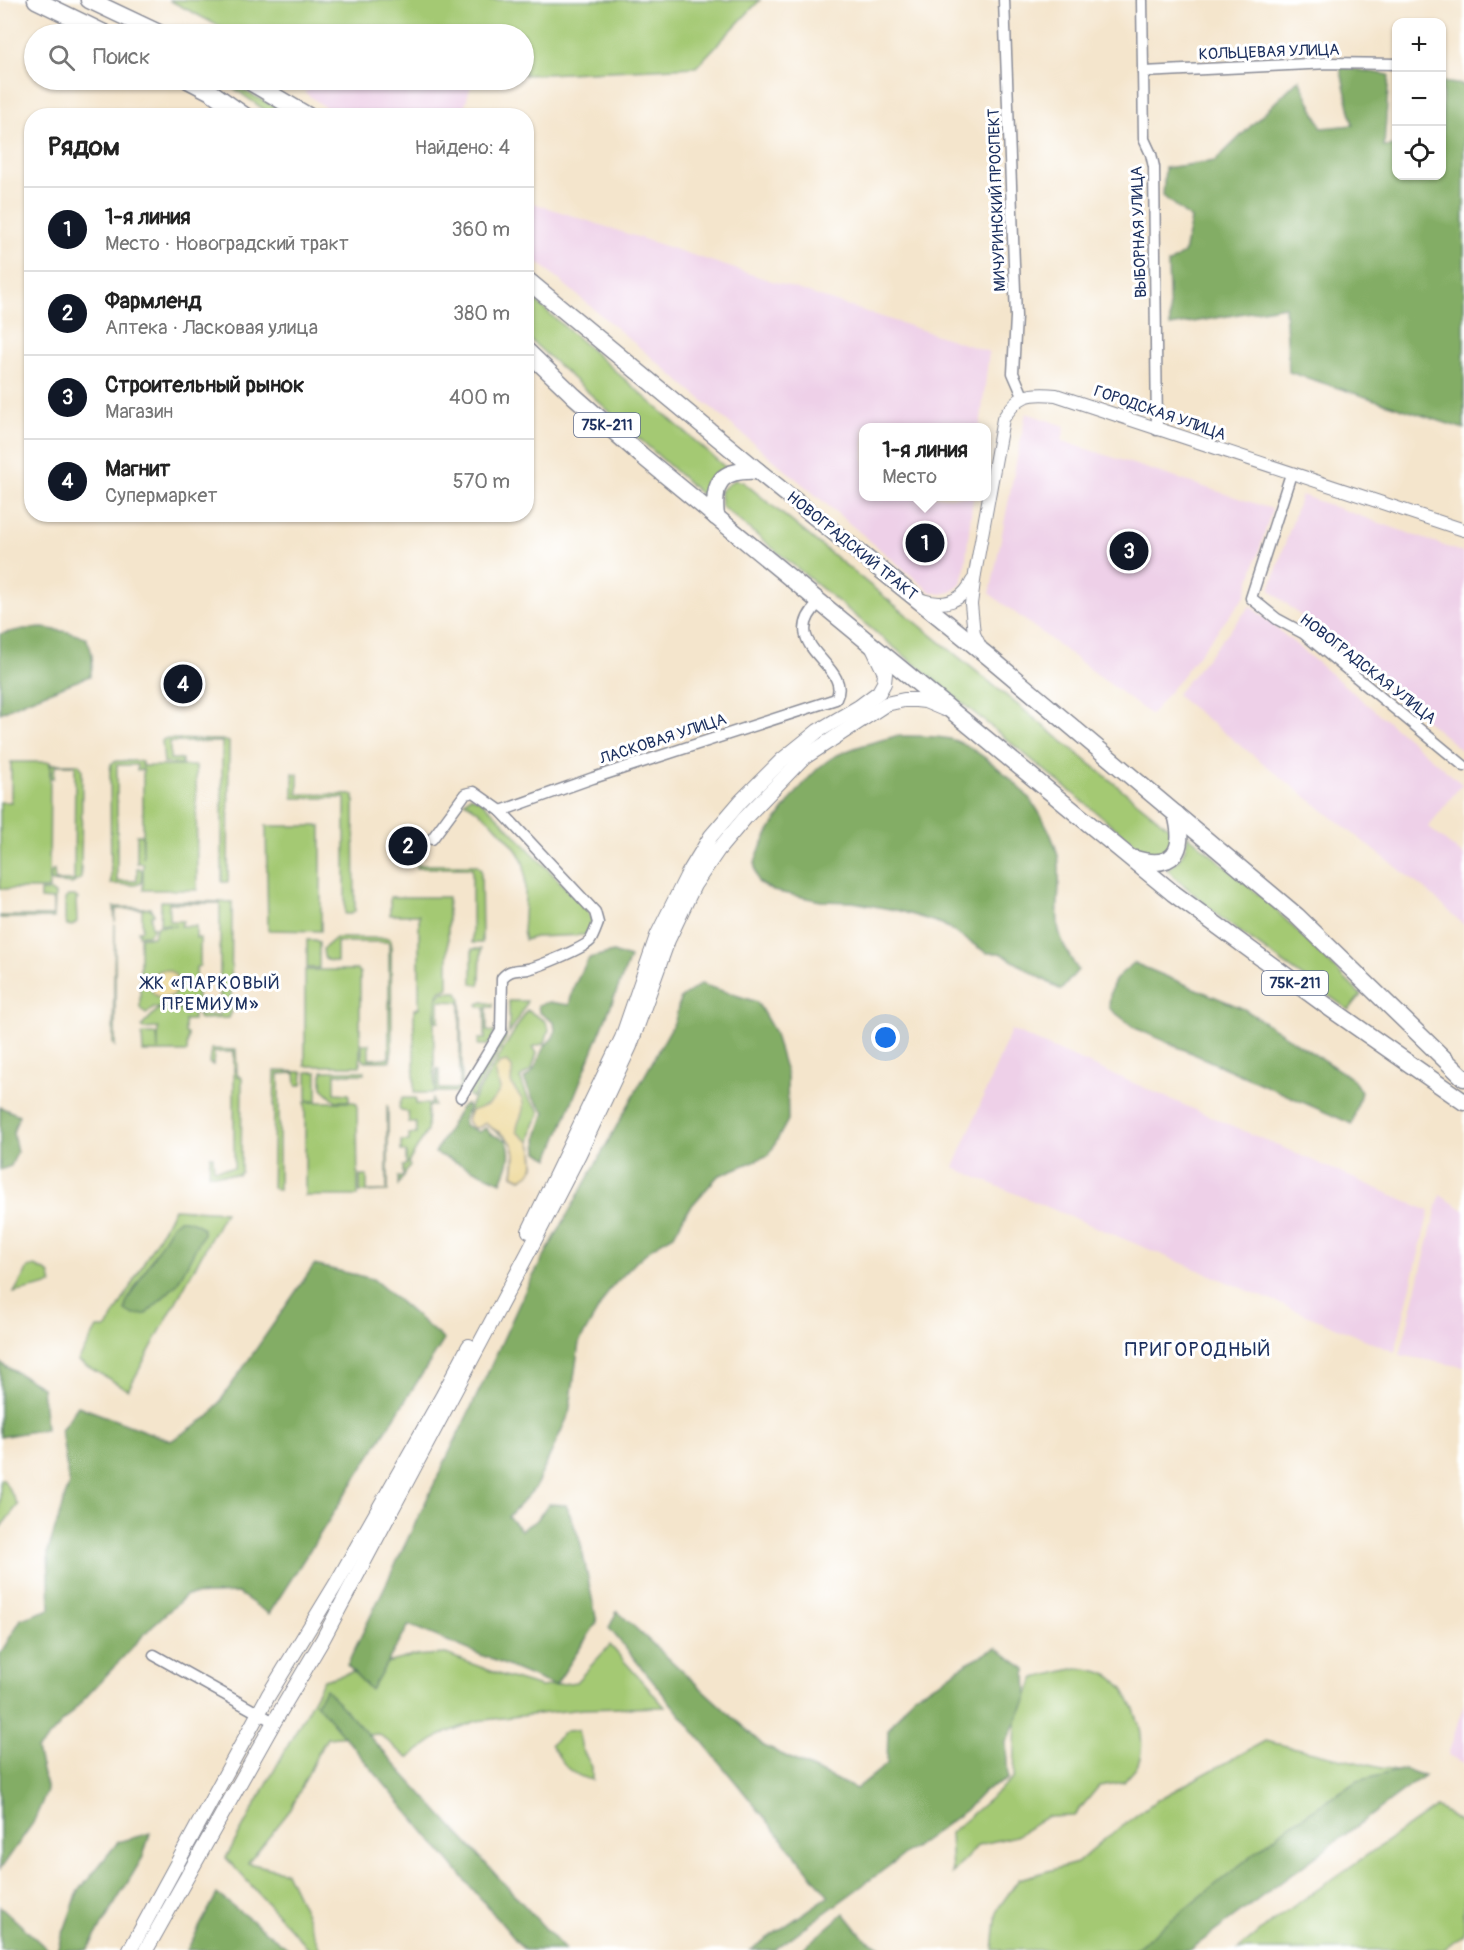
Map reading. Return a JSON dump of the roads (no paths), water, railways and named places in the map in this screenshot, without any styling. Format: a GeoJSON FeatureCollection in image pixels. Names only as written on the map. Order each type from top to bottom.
{"type":"FeatureCollection","features":[{"type":"Feature","properties":{"kind":"main road"},"geometry":{"type":"LineString","coordinates":[[36,0],[85,24]]}},
{"type":"Feature","properties":{"kind":"main road"},"geometry":{"type":"LineString","coordinates":[[90,0],[140,24]]}},
{"type":"Feature","properties":{"kind":"main road"},"geometry":{"type":"LineString","coordinates":[[204,90],[232,108]]}},
{"type":"Feature","properties":{"kind":"main road"},"geometry":{"type":"LineString","coordinates":[[264,90],[294,108]]}},
{"type":"Feature","properties":{"kind":"main road","name":"НОВОГРАДСКИЙ ТРАКТ"},"geometry":{"type":"LineString","coordinates":[[534,286],[758,471],[989,657],[1297,916],[1464,1078]]}},
{"type":"Feature","properties":{"kind":"main road","name":"75К-211"},"geometry":{"type":"LineString","coordinates":[[534,357],[624,440],[1173,893],[1317,999],[1464,1102]]}},
{"type":"Feature","properties":{"kind":"main road"},"geometry":{"type":"LineString","coordinates":[[716,517],[714,502],[717,487],[725,476],[739,470],[758,471]]}},
{"type":"Feature","properties":{"kind":"main road"},"geometry":{"type":"LineString","coordinates":[[130,1950],[259,1713],[336,1584],[442,1397],[533,1224],[622,1038],[657,936],[688,874],[711,836],[741,801],[782,760],[818,731],[859,707],[879,692],[884,683],[885,673],[872,646]]}},
{"type":"Feature","properties":{"kind":"main road"},"geometry":{"type":"LineString","coordinates":[[146,1950],[351,1588],[450,1404],[579,1154],[630,1046],[668,940],[694,885],[718,850],[745,818],[802,759],[881,706],[904,700],[925,701],[952,712]]}},
{"type":"Feature","properties":{"kind":"main road"},"geometry":{"type":"LineString","coordinates":[[1130,858],[1149,864],[1164,862],[1174,856],[1180,845],[1176,814]]}},
{"type":"Feature","properties":{"kind":"street","name":"МИЧУРИНСКИЙ ПРОСПЕКТ"},"geometry":{"type":"LineString","coordinates":[[1004,0],[1016,317],[1013,373],[1023,396]]}},
{"type":"Feature","properties":{"kind":"street","name":"ВЫБОРНАЯ УЛИЦА"},"geometry":{"type":"LineString","coordinates":[[1142,0],[1144,139],[1154,167],[1157,430]]}},
{"type":"Feature","properties":{"kind":"street","name":"КОЛЬЦЕВАЯ УЛИЦА"},"geometry":{"type":"LineString","coordinates":[[1143,72],[1329,63],[1392,64]]}},
{"type":"Feature","properties":{"kind":"street","name":"ГОРОДСКАЯ УЛИЦА"},"geometry":{"type":"LineString","coordinates":[[1023,396],[1037,393],[1056,394],[1157,430],[1464,530]]}},
{"type":"Feature","properties":{"kind":"street"},"geometry":{"type":"LineString","coordinates":[[991,485],[1003,419],[1023,396]]}},
{"type":"Feature","properties":{"kind":"street","name":"НОВОГРАДСКАЯ УЛИЦА"},"geometry":{"type":"LineString","coordinates":[[1291,474],[1251,598],[1277,619],[1303,633],[1464,766]]}},
{"type":"Feature","properties":{"kind":"street"},"geometry":{"type":"LineString","coordinates":[[988,501],[975,574],[971,619],[980,646],[989,657]]}},
{"type":"Feature","properties":{"kind":"street"},"geometry":{"type":"LineString","coordinates":[[916,598],[932,603],[947,603],[959,599],[967,590],[975,574]]}},
{"type":"Feature","properties":{"kind":"street","name":"ЛАСКОВАЯ УЛИЦА"},"geometry":{"type":"LineString","coordinates":[[501,811],[593,778],[836,699],[840,692],[840,685],[829,667],[809,646],[807,636],[808,617],[811,610],[819,603]]}},
{"type":"Feature","properties":{"kind":"street"},"geometry":{"type":"LineString","coordinates":[[432,839],[465,794],[474,792],[501,811],[595,912],[598,923],[590,941],[557,958],[527,969],[514,969],[502,978],[501,1031],[461,1097]]}},
{"type":"Feature","properties":{"kind":"street"},"geometry":{"type":"LineString","coordinates":[[154,1655],[274,1722]]}},
{"type":"Feature","properties":{"kind":"place","name":"1-я линия"},"geometry":{"type":"Point","coordinates":[925,543]}},
{"type":"Feature","properties":{"kind":"place","name":"Строительный рынок"},"geometry":{"type":"Point","coordinates":[1129,551]}},
{"type":"Feature","properties":{"kind":"place","name":"Магнит"},"geometry":{"type":"Point","coordinates":[183,684]}},
{"type":"Feature","properties":{"kind":"place","name":"Фармленд"},"geometry":{"type":"Point","coordinates":[408,846]}},
{"type":"Feature","properties":{"kind":"district","name":"ЖК «ПАРКОВЫЙ ПРЕМИУМ»"},"geometry":{"type":"Point","coordinates":[211,993]}},
{"type":"Feature","properties":{"kind":"district","name":"ПРИГОРОДНЫЙ"},"geometry":{"type":"Point","coordinates":[1198,1349]}}]}
